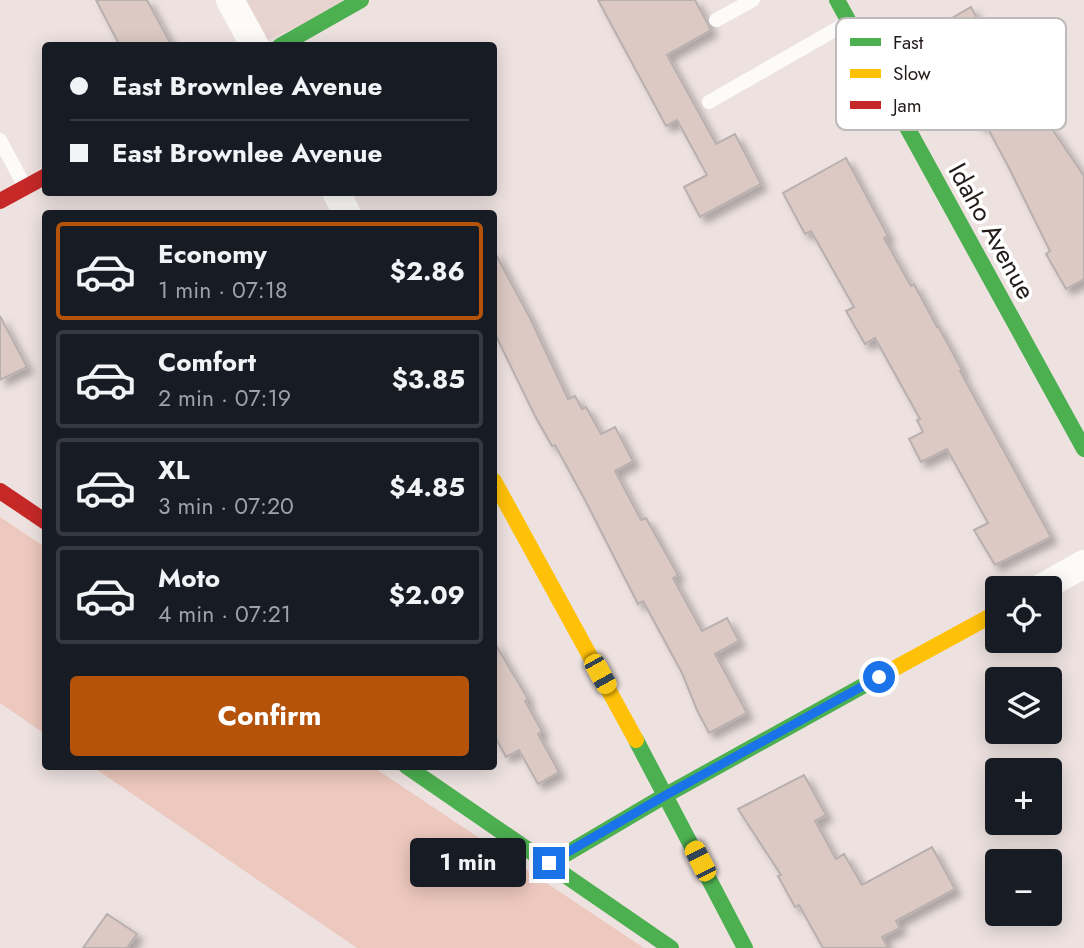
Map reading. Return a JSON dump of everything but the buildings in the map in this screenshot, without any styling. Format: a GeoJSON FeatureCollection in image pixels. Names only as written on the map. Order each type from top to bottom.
{"type":"FeatureCollection","features":[{"type":"Feature","properties":{"kind":"street"},"geometry":{"type":"LineString","coordinates":[[230,0],[253,42]]}},
{"type":"Feature","properties":{"kind":"street"},"geometry":{"type":"LineString","coordinates":[[286,42],[361,0]]}},
{"type":"Feature","properties":{"kind":"street","name":"Idaho Avenue"},"geometry":{"type":"LineString","coordinates":[[837,0],[847,18]]}},
{"type":"Feature","properties":{"kind":"street","name":"Idaho Avenue"},"geometry":{"type":"LineString","coordinates":[[908,130],[1084,449]]}},
{"type":"Feature","properties":{"kind":"street"},"geometry":{"type":"LineString","coordinates":[[0,201],[42,178]]}},
{"type":"Feature","properties":{"kind":"street"},"geometry":{"type":"LineString","coordinates":[[497,486],[666,795],[745,948]]}},
{"type":"Feature","properties":{"kind":"street"},"geometry":{"type":"LineString","coordinates":[[1,495],[42,520]]}},
{"type":"Feature","properties":{"kind":"street"},"geometry":{"type":"LineString","coordinates":[[1062,576],[1084,564]]}},
{"type":"Feature","properties":{"kind":"street"},"geometry":{"type":"LineString","coordinates":[[549,863],[666,795],[985,619]]}},
{"type":"Feature","properties":{"kind":"street"},"geometry":{"type":"LineString","coordinates":[[412,770],[671,948]]}},
{"type":"Feature","properties":{"kind":"lane"},"geometry":{"type":"LineString","coordinates":[[716,20],[753,0]]}},
{"type":"Feature","properties":{"kind":"lane"},"geometry":{"type":"LineString","coordinates":[[709,102],[836,29]]}},
{"type":"Feature","properties":{"kind":"lane"},"geometry":{"type":"LineString","coordinates":[[0,140],[26,187]]}},
{"type":"Feature","properties":{"kind":"shaded area"},"geometry":{"type":"Polygon","coordinates":[[[230,0],[361,0],[262,42],[253,42],[230,0]]]}},
{"type":"Feature","properties":{"kind":"shaded area"},"geometry":{"type":"Polygon","coordinates":[[[0,517],[42,545],[42,732],[0,703],[0,517]]]}},
{"type":"Feature","properties":{"kind":"shaded area"},"geometry":{"type":"Polygon","coordinates":[[[97,770],[377,770],[644,948],[357,948],[97,770]]]}},
{"type":"Feature","properties":{"kind":"traffic: fast"},"geometry":{"type":"LineString","coordinates":[[287,42],[361,0]]}},
{"type":"Feature","properties":{"kind":"traffic: fast"},"geometry":{"type":"LineString","coordinates":[[837,0],[847,18]]}},
{"type":"Feature","properties":{"kind":"traffic: fast"},"geometry":{"type":"LineString","coordinates":[[909,130],[1084,449]]}},
{"type":"Feature","properties":{"kind":"traffic: fast"},"geometry":{"type":"LineString","coordinates":[[549,864],[666,795],[888,672]]}},
{"type":"Feature","properties":{"kind":"traffic: fast"},"geometry":{"type":"LineString","coordinates":[[636,740],[745,948]]}},
{"type":"Feature","properties":{"kind":"traffic: fast"},"geometry":{"type":"LineString","coordinates":[[412,770],[671,948]]}},
{"type":"Feature","properties":{"kind":"traffic: slow"},"geometry":{"type":"LineString","coordinates":[[497,486],[636,740]]}},
{"type":"Feature","properties":{"kind":"traffic: slow"},"geometry":{"type":"LineString","coordinates":[[888,672],[985,619]]}},
{"type":"Feature","properties":{"kind":"traffic: jam"},"geometry":{"type":"LineString","coordinates":[[0,201],[42,178]]}},
{"type":"Feature","properties":{"kind":"traffic: jam"},"geometry":{"type":"LineString","coordinates":[[0,491],[42,519]]}},
{"type":"Feature","properties":{"kind":"route"},"geometry":{"type":"LineString","coordinates":[[549,863],[879,677]]}}]}
